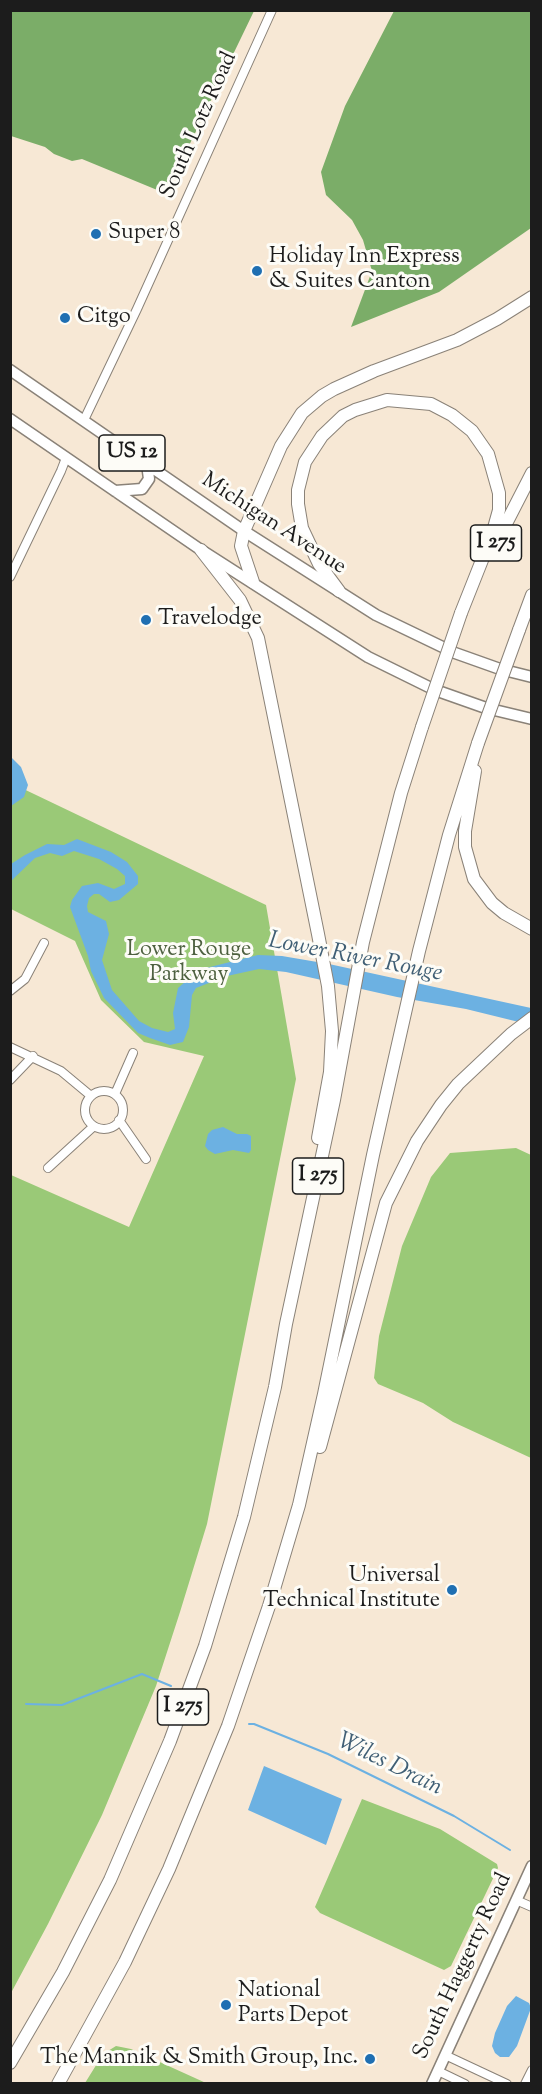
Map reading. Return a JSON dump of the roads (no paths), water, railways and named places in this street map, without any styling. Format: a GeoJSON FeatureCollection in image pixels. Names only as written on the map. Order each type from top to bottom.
{"type":"FeatureCollection","features":[{"type":"Feature","properties":{"kind":"highway"},"geometry":{"type":"LineString","coordinates":[[253,582],[241,546],[244,531],[287,435],[302,413],[321,396],[355,379],[457,340],[497,319],[531,297]]}},
{"type":"Feature","properties":{"kind":"highway"},"geometry":{"type":"LineString","coordinates":[[339,591],[319,564],[302,528],[298,490],[308,456],[322,436],[343,416],[354,410],[387,400],[431,404],[452,415],[472,431],[488,454],[499,493],[499,510],[492,535],[461,612]]}},
{"type":"Feature","properties":{"kind":"highway","name":"I 275"},"geometry":{"type":"LineString","coordinates":[[10,2063],[63,1972],[110,1880],[148,1795],[205,1646],[244,1517],[275,1387],[348,1028],[363,942],[401,793],[461,612],[531,472]]}},
{"type":"Feature","properties":{"kind":"highway"},"geometry":{"type":"LineString","coordinates":[[201,550],[240,600],[258,638],[328,986],[332,1024],[330,1072],[293,1268],[286,1324]]}},
{"type":"Feature","properties":{"kind":"highway","name":"I 275"},"geometry":{"type":"LineString","coordinates":[[58,2084],[125,1962],[169,1869],[228,1726],[269,1606],[299,1504],[373,1155],[419,951],[449,835],[477,746],[531,596]]}},
{"type":"Feature","properties":{"kind":"highway"},"geometry":{"type":"LineString","coordinates":[[477,746],[475,781],[466,816],[465,847],[469,863],[474,879],[492,903],[504,914],[531,929]]}},
{"type":"Feature","properties":{"kind":"highway"},"geometry":{"type":"LineString","coordinates":[[299,1504],[317,1458],[386,1203],[417,1141],[441,1105],[458,1084],[531,1018]]}},
{"type":"Feature","properties":{"kind":"main road","name":"Michigan Avenue"},"geometry":{"type":"LineString","coordinates":[[10,370],[244,531],[376,615],[426,641],[484,664],[531,677]]}},
{"type":"Feature","properties":{"kind":"main road","name":"US 12"},"geometry":{"type":"LineString","coordinates":[[10,419],[201,550],[334,636],[406,677],[464,701],[531,719]]}},
{"type":"Feature","properties":{"kind":"main road"},"geometry":{"type":"LineString","coordinates":[[115,492],[142,489],[149,479],[147,464]]}},
{"type":"Feature","properties":{"kind":"main road","name":"South Haggerty Road"},"geometry":{"type":"LineString","coordinates":[[432,2084],[516,1900],[527,1887],[531,1866]]}},
{"type":"Feature","properties":{"kind":"street","name":"South Lotz Road"},"geometry":{"type":"LineString","coordinates":[[84,420],[137,309],[272,10]]}},
{"type":"Feature","properties":{"kind":"street"},"geometry":{"type":"LineString","coordinates":[[10,577],[66,458]]}},
{"type":"Feature","properties":{"kind":"street"},"geometry":{"type":"LineString","coordinates":[[10,991],[25,979],[44,943]]}},
{"type":"Feature","properties":{"kind":"street"},"geometry":{"type":"LineString","coordinates":[[10,1047],[33,1056],[73,1079],[91,1096]]}},
{"type":"Feature","properties":{"kind":"street"},"geometry":{"type":"LineString","coordinates":[[115,1094],[134,1053]]}},
{"type":"Feature","properties":{"kind":"street"},"geometry":{"type":"LineString","coordinates":[[10,1080],[33,1056]]}},
{"type":"Feature","properties":{"kind":"street"},"geometry":{"type":"LineString","coordinates":[[102,1091],[115,1094],[119,1098],[122,1109],[119,1120],[116,1124],[105,1128],[94,1126],[85,1112],[87,1101],[91,1096],[102,1091]]}},
{"type":"Feature","properties":{"kind":"street"},"geometry":{"type":"LineString","coordinates":[[119,1120],[146,1159]]}},
{"type":"Feature","properties":{"kind":"street"},"geometry":{"type":"LineString","coordinates":[[48,1168],[94,1126]]}},
{"type":"Feature","properties":{"kind":"street"},"geometry":{"type":"LineString","coordinates":[[516,1900],[531,1907]]}},
{"type":"Feature","properties":{"kind":"street"},"geometry":{"type":"LineString","coordinates":[[446,2055],[507,2084]]}},
{"type":"Feature","properties":{"kind":"street"},"geometry":{"type":"LineString","coordinates":[[525,2084],[531,2070]]}},
{"type":"Feature","properties":{"kind":"street"},"geometry":{"type":"LineString","coordinates":[[438,2071],[465,2084]]}},
{"type":"Feature","properties":{"kind":"water"},"geometry":{"type":"Polygon","coordinates":[[[10,756],[21,767],[28,785],[24,797],[11,806],[10,756]]]}},
{"type":"Feature","properties":{"kind":"water"},"geometry":{"type":"Polygon","coordinates":[[[77,839],[111,852],[127,862],[138,876],[138,884],[119,900],[110,902],[99,894],[94,894],[89,898],[87,906],[88,912],[106,921],[109,934],[102,960],[112,990],[139,1021],[152,1028],[168,1032],[175,1029],[173,1013],[178,988],[193,975],[206,968],[258,955],[282,956],[329,964],[531,1008],[531,1025],[466,1009],[397,997],[286,972],[259,969],[227,976],[196,988],[192,995],[189,1027],[183,1042],[170,1045],[150,1038],[138,1033],[104,998],[91,971],[88,956],[70,907],[82,886],[98,883],[114,889],[125,884],[125,876],[99,859],[74,851],[62,856],[50,853],[35,858],[11,881],[11,864],[25,855],[47,844],[64,845],[77,839]]]}},
{"type":"Feature","properties":{"kind":"water"},"geometry":{"type":"Polygon","coordinates":[[[223,1127],[237,1134],[251,1136],[249,1153],[233,1150],[215,1154],[208,1150],[205,1146],[208,1134],[212,1130],[223,1127]]]}},
{"type":"Feature","properties":{"kind":"water"},"geometry":{"type":"Polygon","coordinates":[[[264,1766],[342,1799],[326,1845],[248,1810],[264,1766]]]}},
{"type":"Feature","properties":{"kind":"water"},"geometry":{"type":"Polygon","coordinates":[[[516,1996],[529,2003],[531,2008],[517,2046],[509,2057],[500,2057],[492,2046],[495,2033],[507,2006],[516,1996]]]}},
{"type":"Feature","properties":{"kind":"waterway","name":"Wiles Drain"},"geometry":{"type":"LineString","coordinates":[[26,1704],[62,1705],[142,1674],[171,1686]]}},
{"type":"Feature","properties":{"kind":"waterway","name":"Wiles Drain"},"geometry":{"type":"LineString","coordinates":[[249,1724],[328,1754],[454,1816],[510,1850]]}},
{"type":"Feature","properties":{"kind":"place","name":"Super 8"},"geometry":{"type":"Point","coordinates":[96,234]}},
{"type":"Feature","properties":{"kind":"place","name":"Holiday Inn Express & Suites Canton"},"geometry":{"type":"Point","coordinates":[257,271]}},
{"type":"Feature","properties":{"kind":"place","name":"Citgo"},"geometry":{"type":"Point","coordinates":[65,318]}},
{"type":"Feature","properties":{"kind":"place","name":"Travelodge"},"geometry":{"type":"Point","coordinates":[146,620]}},
{"type":"Feature","properties":{"kind":"place","name":"Universal Technical Institute"},"geometry":{"type":"Point","coordinates":[452,1590]}},
{"type":"Feature","properties":{"kind":"place","name":"National Parts Depot"},"geometry":{"type":"Point","coordinates":[226,2005]}},
{"type":"Feature","properties":{"kind":"place","name":"The Mannik & Smith Group, Inc."},"geometry":{"type":"Point","coordinates":[370,2059]}},
{"type":"Feature","properties":{"kind":"park label","name":"Lower Rouge Parkway"},"geometry":{"type":"Point","coordinates":[189,964]}},
{"type":"Feature","properties":{"kind":"water label","name":"Lower River Rouge"},"geometry":{"type":"Point","coordinates":[355,959]}}]}
